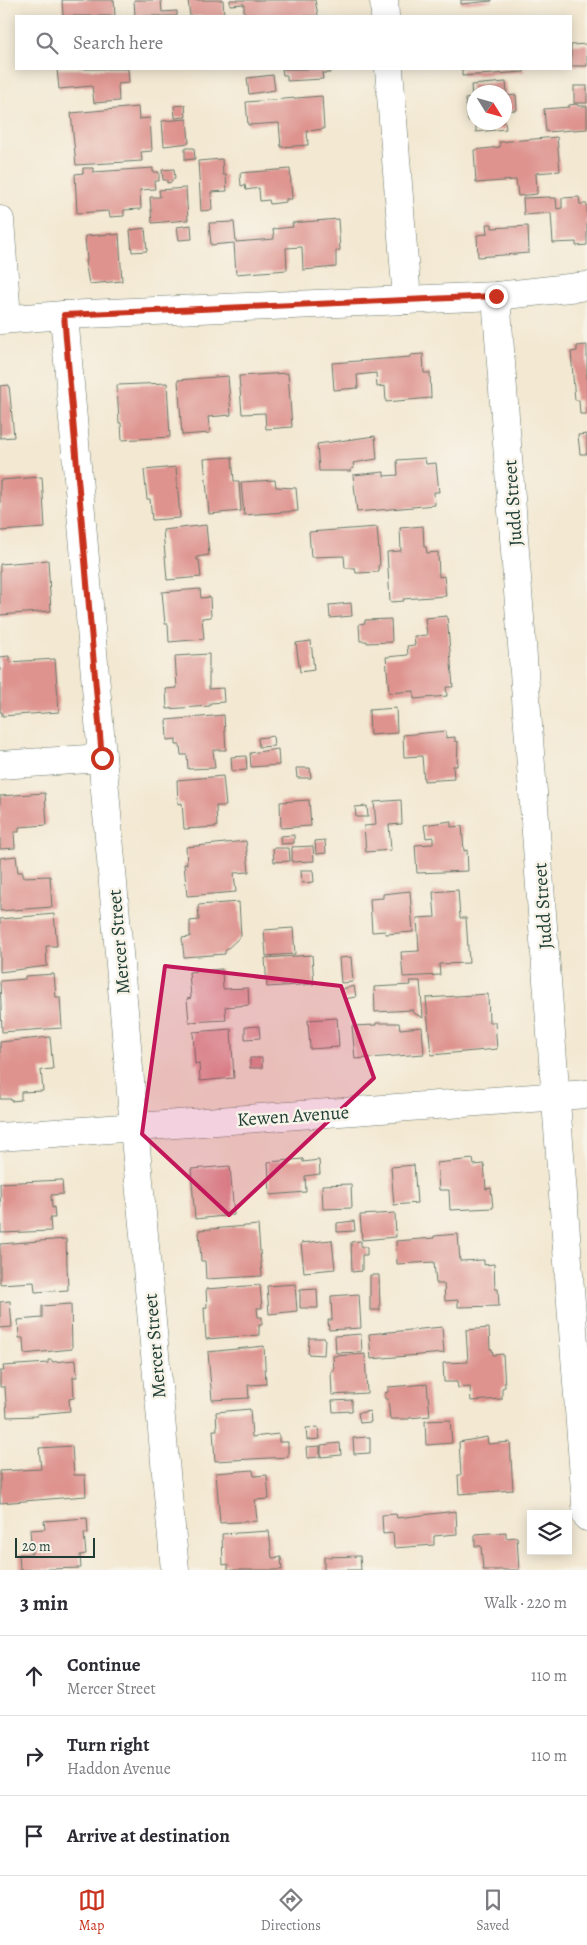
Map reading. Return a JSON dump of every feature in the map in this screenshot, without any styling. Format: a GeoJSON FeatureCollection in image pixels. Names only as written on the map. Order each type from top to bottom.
{"type":"FeatureCollection","features":[{"type":"Feature","properties":{"kind":"street"},"geometry":{"type":"LineString","coordinates":[[384,0],[385,15]]}},
{"type":"Feature","properties":{"kind":"street"},"geometry":{"type":"LineString","coordinates":[[389,70],[407,300]]}},
{"type":"Feature","properties":{"kind":"street"},"geometry":{"type":"LineString","coordinates":[[0,220],[4,319],[496,296],[587,286]]}},
{"type":"Feature","properties":{"kind":"street","name":"Judd Street"},"geometry":{"type":"LineString","coordinates":[[496,296],[587,1517]]}},
{"type":"Feature","properties":{"kind":"street","name":"Mercer Street"},"geometry":{"type":"LineString","coordinates":[[64,315],[174,1570]]}},
{"type":"Feature","properties":{"kind":"street"},"geometry":{"type":"LineString","coordinates":[[0,764],[102,758]]}},
{"type":"Feature","properties":{"kind":"street","name":"Kewen Avenue"},"geometry":{"type":"LineString","coordinates":[[0,1137],[587,1094]]}},
{"type":"Feature","properties":{"kind":"highlighted area"},"geometry":{"type":"Polygon","coordinates":[[[165,966],[341,986],[374,1078],[229,1215],[142,1134],[165,966]]]}},
{"type":"Feature","properties":{"kind":"building"},"geometry":{"type":"Polygon","coordinates":[[[62,0],[114,0],[115,15],[63,15],[62,0]]]}},
{"type":"Feature","properties":{"kind":"building"},"geometry":{"type":"Polygon","coordinates":[[[134,0],[161,0],[162,12],[177,11],[177,15],[135,15],[134,0]]]}},
{"type":"Feature","properties":{"kind":"building"},"geometry":{"type":"Polygon","coordinates":[[[188,0],[223,0],[224,15],[190,15],[188,0]]]}},
{"type":"Feature","properties":{"kind":"building"},"geometry":{"type":"Polygon","coordinates":[[[230,0],[315,0],[318,15],[244,15],[244,4],[230,5],[230,0]]]}},
{"type":"Feature","properties":{"kind":"building"},"geometry":{"type":"Polygon","coordinates":[[[461,0],[492,0],[492,1],[461,4],[461,0]]]}},
{"type":"Feature","properties":{"kind":"building"},"geometry":{"type":"Polygon","coordinates":[[[587,44],[587,66],[572,66],[572,45],[587,44]]]}},
{"type":"Feature","properties":{"kind":"building"},"geometry":{"type":"Polygon","coordinates":[[[57,70],[128,70],[129,83],[118,84],[119,101],[94,103],[92,86],[59,89],[57,70]]]}},
{"type":"Feature","properties":{"kind":"building"},"geometry":{"type":"Polygon","coordinates":[[[282,70],[330,70],[330,73],[322,73],[323,79],[287,81],[287,75],[283,75],[282,70]]]}},
{"type":"Feature","properties":{"kind":"building"},"geometry":{"type":"Polygon","coordinates":[[[462,70],[524,70],[524,72],[462,76],[462,70]]]}},
{"type":"Feature","properties":{"kind":"building"},"geometry":{"type":"Polygon","coordinates":[[[273,75],[275,90],[249,94],[247,78],[273,75]]]}},
{"type":"Feature","properties":{"kind":"building"},"geometry":{"type":"Polygon","coordinates":[[[506,82],[506,85],[471,85],[506,82]]]}},
{"type":"Feature","properties":{"kind":"building"},"geometry":{"type":"Polygon","coordinates":[[[574,86],[587,86],[587,103],[574,103],[574,86]]]}},
{"type":"Feature","properties":{"kind":"building"},"geometry":{"type":"Polygon","coordinates":[[[512,95],[516,95],[517,110],[512,110],[512,95]]]}},
{"type":"Feature","properties":{"kind":"building"},"geometry":{"type":"Polygon","coordinates":[[[322,96],[324,129],[307,131],[308,145],[281,147],[279,123],[248,125],[246,102],[322,96]]]}},
{"type":"Feature","properties":{"kind":"building"},"geometry":{"type":"Polygon","coordinates":[[[577,104],[578,106],[587,106],[587,129],[546,132],[544,109],[569,107],[569,105],[577,104]]]}},
{"type":"Feature","properties":{"kind":"building"},"geometry":{"type":"Polygon","coordinates":[[[185,105],[186,117],[175,118],[174,106],[185,105]]]}},
{"type":"Feature","properties":{"kind":"building"},"geometry":{"type":"Polygon","coordinates":[[[138,107],[139,119],[150,118],[152,151],[141,152],[142,161],[76,165],[71,113],[138,107]]]}},
{"type":"Feature","properties":{"kind":"building"},"geometry":{"type":"Polygon","coordinates":[[[187,119],[189,143],[164,146],[162,121],[187,119]]]}},
{"type":"Feature","properties":{"kind":"building"},"geometry":{"type":"Polygon","coordinates":[[[476,130],[496,130],[476,132],[476,130]]]}},
{"type":"Feature","properties":{"kind":"building"},"geometry":{"type":"Polygon","coordinates":[[[557,137],[560,171],[536,173],[537,194],[518,196],[516,180],[476,183],[474,150],[500,147],[499,142],[557,137]]]}},
{"type":"Feature","properties":{"kind":"building"},"geometry":{"type":"Polygon","coordinates":[[[185,148],[194,148],[195,159],[185,160],[185,148]]]}},
{"type":"Feature","properties":{"kind":"building"},"geometry":{"type":"Polygon","coordinates":[[[222,159],[227,191],[211,192],[212,210],[201,211],[198,161],[222,159]]]}},
{"type":"Feature","properties":{"kind":"building"},"geometry":{"type":"Polygon","coordinates":[[[83,168],[93,168],[93,172],[153,168],[153,172],[159,172],[159,181],[154,181],[155,189],[140,190],[141,209],[124,210],[124,216],[110,217],[109,211],[77,213],[75,174],[83,173],[83,168]]]}},
{"type":"Feature","properties":{"kind":"building"},"geometry":{"type":"Polygon","coordinates":[[[174,169],[175,179],[167,183],[167,180],[163,180],[162,170],[174,169]]]}},
{"type":"Feature","properties":{"kind":"building"},"geometry":{"type":"Polygon","coordinates":[[[290,169],[292,199],[286,199],[286,202],[270,204],[269,200],[260,201],[259,188],[246,190],[245,185],[241,186],[240,173],[290,169]]]}},
{"type":"Feature","properties":{"kind":"building"},"geometry":{"type":"Polygon","coordinates":[[[186,188],[188,220],[152,223],[150,197],[160,197],[159,190],[186,188]]]}},
{"type":"Feature","properties":{"kind":"building"},"geometry":{"type":"Polygon","coordinates":[[[579,197],[580,204],[587,204],[587,245],[576,246],[576,242],[553,243],[551,213],[524,215],[523,198],[556,198],[557,209],[562,208],[562,198],[579,197]]]}},
{"type":"Feature","properties":{"kind":"building"},"geometry":{"type":"Polygon","coordinates":[[[338,219],[340,250],[336,251],[336,267],[303,270],[302,247],[286,248],[287,270],[236,274],[234,243],[211,245],[209,223],[234,222],[236,242],[274,239],[273,229],[293,227],[292,223],[338,219]]]}},
{"type":"Feature","properties":{"kind":"building"},"geometry":{"type":"Polygon","coordinates":[[[486,224],[492,224],[492,228],[528,226],[529,253],[478,257],[477,235],[487,234],[486,224]]]}},
{"type":"Feature","properties":{"kind":"building"},"geometry":{"type":"Polygon","coordinates":[[[191,225],[192,239],[179,240],[177,227],[191,225]]]}},
{"type":"Feature","properties":{"kind":"building"},"geometry":{"type":"Polygon","coordinates":[[[145,228],[147,251],[132,252],[130,230],[145,228]]]}},
{"type":"Feature","properties":{"kind":"building"},"geometry":{"type":"Polygon","coordinates":[[[119,234],[122,281],[89,284],[85,261],[87,261],[85,236],[119,234]]]}},
{"type":"Feature","properties":{"kind":"building"},"geometry":{"type":"Polygon","coordinates":[[[587,345],[587,414],[580,414],[579,400],[575,400],[571,352],[577,351],[577,346],[587,345]]]}},
{"type":"Feature","properties":{"kind":"building"},"geometry":{"type":"Polygon","coordinates":[[[423,354],[424,373],[430,373],[431,398],[386,402],[385,386],[377,387],[376,373],[357,375],[358,388],[334,390],[332,363],[410,357],[410,355],[423,354]]]}},
{"type":"Feature","properties":{"kind":"building"},"geometry":{"type":"Polygon","coordinates":[[[288,373],[292,427],[266,429],[265,413],[242,414],[239,376],[288,373]]]}},
{"type":"Feature","properties":{"kind":"building"},"geometry":{"type":"Polygon","coordinates":[[[228,376],[231,415],[208,417],[210,433],[182,435],[178,380],[228,376]]]}},
{"type":"Feature","properties":{"kind":"building"},"geometry":{"type":"Polygon","coordinates":[[[167,383],[170,437],[122,440],[117,385],[167,383]]]}},
{"type":"Feature","properties":{"kind":"building"},"geometry":{"type":"Polygon","coordinates":[[[9,385],[14,437],[0,438],[0,386],[9,385]]]}},
{"type":"Feature","properties":{"kind":"building"},"geometry":{"type":"Polygon","coordinates":[[[587,434],[587,454],[580,454],[578,435],[587,434]]]}},
{"type":"Feature","properties":{"kind":"building"},"geometry":{"type":"Polygon","coordinates":[[[375,436],[377,459],[353,463],[354,468],[351,471],[319,471],[317,444],[375,436]]]}},
{"type":"Feature","properties":{"kind":"building"},"geometry":{"type":"Polygon","coordinates":[[[232,457],[234,481],[239,481],[241,511],[209,514],[204,459],[232,457]]]}},
{"type":"Feature","properties":{"kind":"building"},"geometry":{"type":"Polygon","coordinates":[[[425,458],[426,464],[436,463],[439,492],[434,492],[435,505],[357,512],[353,475],[384,472],[384,476],[398,475],[397,460],[425,458]]]}},
{"type":"Feature","properties":{"kind":"building"},"geometry":{"type":"Polygon","coordinates":[[[176,467],[180,518],[152,520],[150,499],[147,499],[144,470],[176,467]]]}},
{"type":"Feature","properties":{"kind":"building"},"geometry":{"type":"Polygon","coordinates":[[[42,477],[45,528],[0,531],[0,480],[42,477]]]}},
{"type":"Feature","properties":{"kind":"building"},"geometry":{"type":"Polygon","coordinates":[[[275,480],[276,487],[296,488],[298,511],[244,515],[241,482],[275,480]]]}},
{"type":"Feature","properties":{"kind":"building"},"geometry":{"type":"Polygon","coordinates":[[[206,525],[209,555],[197,557],[201,577],[167,580],[163,530],[206,525]]]}},
{"type":"Feature","properties":{"kind":"building"},"geometry":{"type":"Polygon","coordinates":[[[423,526],[424,547],[426,547],[427,553],[438,552],[439,577],[444,576],[446,596],[403,599],[404,601],[390,602],[387,552],[401,551],[400,528],[423,526]]]}},
{"type":"Feature","properties":{"kind":"building"},"geometry":{"type":"Polygon","coordinates":[[[377,527],[379,572],[356,573],[355,568],[345,568],[344,556],[311,557],[309,532],[377,527]]]}},
{"type":"Feature","properties":{"kind":"building"},"geometry":{"type":"Polygon","coordinates":[[[48,560],[51,611],[0,615],[0,564],[48,560]]]}},
{"type":"Feature","properties":{"kind":"building"},"geometry":{"type":"Polygon","coordinates":[[[200,589],[201,598],[210,597],[211,617],[202,618],[204,639],[169,642],[168,624],[165,624],[162,592],[200,589]]]}},
{"type":"Feature","properties":{"kind":"building"},"geometry":{"type":"Polygon","coordinates":[[[351,603],[352,616],[330,618],[329,605],[351,603]]]}},
{"type":"Feature","properties":{"kind":"building"},"geometry":{"type":"Polygon","coordinates":[[[447,616],[453,687],[446,687],[447,696],[414,699],[414,691],[389,693],[386,657],[408,655],[407,646],[415,645],[414,636],[427,635],[425,618],[447,616]]]}},
{"type":"Feature","properties":{"kind":"building"},"geometry":{"type":"Polygon","coordinates":[[[391,619],[392,642],[367,643],[367,641],[360,641],[359,624],[365,623],[365,620],[391,619]]]}},
{"type":"Feature","properties":{"kind":"building"},"geometry":{"type":"Polygon","coordinates":[[[311,641],[314,670],[300,672],[296,643],[311,641]]]}},
{"type":"Feature","properties":{"kind":"building"},"geometry":{"type":"Polygon","coordinates":[[[209,654],[209,689],[223,688],[224,702],[210,703],[210,706],[167,709],[166,689],[177,688],[175,656],[209,654]]]}},
{"type":"Feature","properties":{"kind":"building"},"geometry":{"type":"Polygon","coordinates":[[[9,656],[9,662],[55,659],[59,712],[2,716],[2,712],[0,712],[0,657],[9,656]]]}},
{"type":"Feature","properties":{"kind":"building"},"geometry":{"type":"Polygon","coordinates":[[[396,708],[397,733],[370,735],[369,710],[396,708]]]}},
{"type":"Feature","properties":{"kind":"building"},"geometry":{"type":"Polygon","coordinates":[[[224,715],[226,750],[213,750],[215,768],[188,769],[187,755],[181,755],[180,745],[176,745],[176,739],[167,740],[166,720],[224,715]]]}},
{"type":"Feature","properties":{"kind":"building"},"geometry":{"type":"Polygon","coordinates":[[[446,731],[446,738],[455,737],[455,742],[458,741],[457,766],[453,766],[454,779],[424,781],[422,756],[404,757],[403,735],[446,731]]]}},
{"type":"Feature","properties":{"kind":"building"},"geometry":{"type":"Polygon","coordinates":[[[273,736],[274,746],[259,747],[258,738],[273,736]]]}},
{"type":"Feature","properties":{"kind":"building"},"geometry":{"type":"Polygon","coordinates":[[[278,749],[279,765],[251,767],[250,753],[278,749]]]}},
{"type":"Feature","properties":{"kind":"building"},"geometry":{"type":"Polygon","coordinates":[[[246,756],[247,770],[232,771],[231,757],[246,756]]]}},
{"type":"Feature","properties":{"kind":"building"},"geometry":{"type":"Polygon","coordinates":[[[296,768],[310,768],[311,778],[297,778],[296,768]]]}},
{"type":"Feature","properties":{"kind":"building"},"geometry":{"type":"Polygon","coordinates":[[[223,776],[226,806],[216,806],[217,827],[184,829],[182,803],[178,804],[177,780],[223,776]]]}},
{"type":"Feature","properties":{"kind":"building"},"geometry":{"type":"Polygon","coordinates":[[[45,793],[47,825],[19,827],[19,832],[14,832],[15,848],[0,849],[0,796],[45,793]]]}},
{"type":"Feature","properties":{"kind":"building"},"geometry":{"type":"Polygon","coordinates":[[[309,800],[311,826],[281,828],[280,802],[309,800]]]}},
{"type":"Feature","properties":{"kind":"building"},"geometry":{"type":"Polygon","coordinates":[[[401,800],[402,824],[389,825],[391,850],[366,852],[364,826],[376,825],[374,802],[401,800]]]}},
{"type":"Feature","properties":{"kind":"building"},"geometry":{"type":"Polygon","coordinates":[[[367,806],[368,817],[356,817],[355,807],[367,806]]]}},
{"type":"Feature","properties":{"kind":"building"},"geometry":{"type":"Polygon","coordinates":[[[451,821],[451,827],[462,826],[464,851],[467,850],[468,871],[417,873],[415,845],[433,844],[433,837],[426,838],[424,825],[451,821]]]}},
{"type":"Feature","properties":{"kind":"building"},"geometry":{"type":"Polygon","coordinates":[[[294,835],[294,843],[281,844],[280,836],[294,835]]]}},
{"type":"Feature","properties":{"kind":"building"},"geometry":{"type":"Polygon","coordinates":[[[325,840],[326,853],[316,854],[315,841],[325,840]]]}},
{"type":"Feature","properties":{"kind":"building"},"geometry":{"type":"Polygon","coordinates":[[[246,841],[249,872],[234,873],[236,892],[187,896],[184,864],[187,864],[186,847],[246,841]]]}},
{"type":"Feature","properties":{"kind":"building"},"geometry":{"type":"Polygon","coordinates":[[[313,846],[314,861],[292,862],[292,847],[313,846]]]}},
{"type":"Feature","properties":{"kind":"building"},"geometry":{"type":"Polygon","coordinates":[[[273,848],[289,848],[290,861],[274,862],[273,848]]]}},
{"type":"Feature","properties":{"kind":"building"},"geometry":{"type":"Polygon","coordinates":[[[16,856],[18,872],[23,872],[23,877],[50,876],[52,907],[0,911],[0,858],[16,856]]]}},
{"type":"Feature","properties":{"kind":"building"},"geometry":{"type":"Polygon","coordinates":[[[301,870],[313,870],[314,882],[302,883],[301,870]]]}},
{"type":"Feature","properties":{"kind":"building"},"geometry":{"type":"Polygon","coordinates":[[[458,890],[460,918],[466,918],[469,963],[439,964],[440,975],[403,977],[401,952],[419,951],[417,918],[435,917],[433,892],[458,890]]]}},
{"type":"Feature","properties":{"kind":"building"},"geometry":{"type":"Polygon","coordinates":[[[410,891],[413,932],[386,934],[385,931],[372,932],[370,899],[383,898],[383,894],[410,891]]]}},
{"type":"Feature","properties":{"kind":"building"},"geometry":{"type":"Polygon","coordinates":[[[239,902],[241,936],[225,951],[225,954],[184,957],[182,938],[190,937],[190,921],[199,920],[198,905],[239,902]]]}},
{"type":"Feature","properties":{"kind":"building"},"geometry":{"type":"Polygon","coordinates":[[[54,914],[57,946],[46,946],[47,966],[0,972],[0,919],[54,914]]]}},
{"type":"Feature","properties":{"kind":"building"},"geometry":{"type":"Polygon","coordinates":[[[293,928],[295,954],[266,956],[264,930],[293,928]]]}},
{"type":"Feature","properties":{"kind":"building"},"geometry":{"type":"Polygon","coordinates":[[[312,955],[314,984],[267,987],[265,958],[312,955]]]}},
{"type":"Feature","properties":{"kind":"building"},"geometry":{"type":"Polygon","coordinates":[[[351,957],[353,982],[341,983],[339,958],[351,957]]]}},
{"type":"Feature","properties":{"kind":"building"},"geometry":{"type":"Polygon","coordinates":[[[222,969],[223,989],[248,988],[249,1005],[225,1007],[226,1020],[189,1022],[187,999],[191,998],[189,972],[222,969]]]}},
{"type":"Feature","properties":{"kind":"building"},"geometry":{"type":"Polygon","coordinates":[[[54,974],[56,997],[60,997],[62,1028],[2,1032],[0,981],[25,979],[25,976],[54,974]]]}},
{"type":"Feature","properties":{"kind":"building"},"geometry":{"type":"Polygon","coordinates":[[[410,981],[420,981],[423,1018],[412,1012],[413,1010],[375,1012],[374,987],[411,985],[410,981]]]}},
{"type":"Feature","properties":{"kind":"building"},"geometry":{"type":"Polygon","coordinates":[[[354,986],[356,997],[344,999],[342,989],[354,986]]]}},
{"type":"Feature","properties":{"kind":"building"},"geometry":{"type":"Polygon","coordinates":[[[488,994],[489,1022],[495,1022],[497,1049],[431,1055],[426,998],[488,994]]]}},
{"type":"Feature","properties":{"kind":"building"},"geometry":{"type":"Polygon","coordinates":[[[337,1018],[339,1047],[310,1049],[308,1020],[337,1018]]]}},
{"type":"Feature","properties":{"kind":"building"},"geometry":{"type":"Polygon","coordinates":[[[376,1023],[399,1023],[400,1029],[422,1027],[424,1054],[355,1059],[352,1026],[376,1025],[376,1023]]]}},
{"type":"Feature","properties":{"kind":"building"},"geometry":{"type":"Polygon","coordinates":[[[259,1026],[260,1038],[245,1039],[245,1027],[259,1026]]]}},
{"type":"Feature","properties":{"kind":"building"},"geometry":{"type":"Polygon","coordinates":[[[231,1029],[234,1078],[200,1081],[199,1063],[195,1064],[193,1032],[231,1029]]]}},
{"type":"Feature","properties":{"kind":"building"},"geometry":{"type":"Polygon","coordinates":[[[50,1037],[53,1069],[41,1070],[43,1091],[21,1092],[21,1100],[0,1099],[0,1042],[50,1037]]]}},
{"type":"Feature","properties":{"kind":"building"},"geometry":{"type":"Polygon","coordinates":[[[250,1058],[262,1058],[262,1068],[250,1068],[250,1058]]]}},
{"type":"Feature","properties":{"kind":"building"},"geometry":{"type":"Polygon","coordinates":[[[303,1159],[303,1162],[319,1160],[320,1174],[305,1176],[306,1192],[270,1195],[268,1162],[303,1159]]]}},
{"type":"Feature","properties":{"kind":"building"},"geometry":{"type":"Polygon","coordinates":[[[473,1159],[474,1165],[484,1164],[486,1189],[491,1188],[493,1208],[450,1210],[449,1190],[439,1190],[437,1163],[473,1159]]]}},
{"type":"Feature","properties":{"kind":"building"},"geometry":{"type":"Polygon","coordinates":[[[414,1165],[417,1203],[394,1205],[391,1167],[414,1165]]]}},
{"type":"Feature","properties":{"kind":"building"},"geometry":{"type":"Polygon","coordinates":[[[230,1166],[234,1215],[195,1219],[191,1169],[230,1166]]]}},
{"type":"Feature","properties":{"kind":"building"},"geometry":{"type":"Polygon","coordinates":[[[62,1180],[63,1194],[51,1195],[55,1218],[50,1218],[51,1231],[1,1233],[0,1183],[62,1180]]]}},
{"type":"Feature","properties":{"kind":"building"},"geometry":{"type":"Polygon","coordinates":[[[351,1184],[352,1208],[323,1209],[322,1185],[351,1184]]]}},
{"type":"Feature","properties":{"kind":"building"},"geometry":{"type":"Polygon","coordinates":[[[395,1213],[396,1237],[362,1240],[360,1215],[395,1213]]]}},
{"type":"Feature","properties":{"kind":"building"},"geometry":{"type":"Polygon","coordinates":[[[354,1221],[355,1231],[337,1232],[337,1223],[354,1221]]]}},
{"type":"Feature","properties":{"kind":"building"},"geometry":{"type":"Polygon","coordinates":[[[258,1225],[262,1276],[206,1279],[205,1261],[201,1261],[199,1230],[258,1225]]]}},
{"type":"Feature","properties":{"kind":"building"},"geometry":{"type":"Polygon","coordinates":[[[458,1234],[460,1261],[484,1260],[484,1265],[494,1264],[495,1289],[498,1289],[499,1306],[458,1307],[458,1300],[445,1301],[444,1284],[436,1284],[434,1262],[397,1264],[396,1241],[458,1234]]]}},
{"type":"Feature","properties":{"kind":"building"},"geometry":{"type":"Polygon","coordinates":[[[66,1239],[68,1290],[35,1292],[34,1282],[0,1284],[0,1244],[66,1239]]]}},
{"type":"Feature","properties":{"kind":"building"},"geometry":{"type":"Polygon","coordinates":[[[332,1240],[335,1269],[304,1272],[301,1243],[332,1240]]]}},
{"type":"Feature","properties":{"kind":"building"},"geometry":{"type":"Polygon","coordinates":[[[361,1241],[361,1247],[367,1247],[367,1255],[362,1255],[362,1271],[352,1272],[351,1242],[361,1241]]]}},
{"type":"Feature","properties":{"kind":"building"},"geometry":{"type":"Polygon","coordinates":[[[370,1275],[379,1275],[380,1310],[370,1310],[370,1275]]]}},
{"type":"Feature","properties":{"kind":"building"},"geometry":{"type":"Polygon","coordinates":[[[295,1284],[297,1311],[269,1314],[267,1286],[295,1284]]]}},
{"type":"Feature","properties":{"kind":"building"},"geometry":{"type":"Polygon","coordinates":[[[260,1285],[262,1308],[257,1308],[258,1317],[262,1317],[262,1325],[259,1325],[259,1335],[206,1339],[204,1308],[207,1307],[206,1289],[260,1285]]]}},
{"type":"Feature","properties":{"kind":"building"},"geometry":{"type":"Polygon","coordinates":[[[317,1289],[318,1308],[300,1308],[300,1290],[317,1289]]]}},
{"type":"Feature","properties":{"kind":"building"},"geometry":{"type":"Polygon","coordinates":[[[359,1294],[361,1328],[329,1330],[328,1320],[332,1320],[331,1296],[359,1294]]]}},
{"type":"Feature","properties":{"kind":"building"},"geometry":{"type":"Polygon","coordinates":[[[10,1301],[12,1327],[0,1328],[0,1302],[10,1301]]]}},
{"type":"Feature","properties":{"kind":"building"},"geometry":{"type":"Polygon","coordinates":[[[71,1304],[72,1349],[24,1354],[23,1338],[19,1338],[18,1320],[42,1318],[42,1306],[71,1304]]]}},
{"type":"Feature","properties":{"kind":"building"},"geometry":{"type":"Polygon","coordinates":[[[442,1327],[444,1353],[371,1359],[369,1334],[442,1327]]]}},
{"type":"Feature","properties":{"kind":"building"},"geometry":{"type":"Polygon","coordinates":[[[489,1328],[490,1349],[492,1349],[493,1355],[503,1354],[505,1387],[502,1388],[502,1399],[471,1401],[470,1387],[458,1388],[457,1382],[444,1382],[443,1363],[468,1362],[466,1330],[489,1328]]]}},
{"type":"Feature","properties":{"kind":"building"},"geometry":{"type":"Polygon","coordinates":[[[361,1334],[362,1352],[336,1353],[335,1336],[361,1334]]]}},
{"type":"Feature","properties":{"kind":"building"},"geometry":{"type":"Polygon","coordinates":[[[309,1338],[325,1338],[324,1355],[308,1354],[309,1338]]]}},
{"type":"Feature","properties":{"kind":"building"},"geometry":{"type":"Polygon","coordinates":[[[264,1346],[266,1384],[248,1385],[249,1398],[212,1400],[208,1352],[264,1346]]]}},
{"type":"Feature","properties":{"kind":"building"},"geometry":{"type":"Polygon","coordinates":[[[365,1354],[367,1393],[332,1395],[331,1371],[334,1371],[333,1356],[365,1354]]]}},
{"type":"Feature","properties":{"kind":"building"},"geometry":{"type":"Polygon","coordinates":[[[48,1360],[52,1360],[52,1362],[76,1360],[77,1377],[73,1377],[74,1398],[69,1399],[70,1411],[37,1414],[37,1416],[7,1417],[5,1387],[0,1387],[0,1371],[4,1371],[3,1366],[48,1363],[48,1360]]]}},
{"type":"Feature","properties":{"kind":"building"},"geometry":{"type":"Polygon","coordinates":[[[427,1384],[430,1416],[390,1419],[388,1399],[385,1399],[388,1387],[427,1384]]]}},
{"type":"Feature","properties":{"kind":"building"},"geometry":{"type":"Polygon","coordinates":[[[352,1400],[352,1411],[333,1412],[332,1401],[352,1400]]]}},
{"type":"Feature","properties":{"kind":"building"},"geometry":{"type":"Polygon","coordinates":[[[250,1409],[252,1437],[279,1434],[279,1442],[288,1442],[288,1457],[215,1461],[213,1430],[217,1430],[216,1412],[250,1409]]]}},
{"type":"Feature","properties":{"kind":"building"},"geometry":{"type":"Polygon","coordinates":[[[370,1411],[371,1422],[360,1423],[358,1413],[370,1411]]]}},
{"type":"Feature","properties":{"kind":"building"},"geometry":{"type":"Polygon","coordinates":[[[450,1420],[452,1443],[426,1445],[425,1421],[450,1420]]]}},
{"type":"Feature","properties":{"kind":"building"},"geometry":{"type":"Polygon","coordinates":[[[318,1427],[320,1439],[307,1440],[306,1428],[318,1427]]]}},
{"type":"Feature","properties":{"kind":"building"},"geometry":{"type":"Polygon","coordinates":[[[370,1437],[370,1453],[354,1454],[353,1438],[370,1437]]]}},
{"type":"Feature","properties":{"kind":"building"},"geometry":{"type":"Polygon","coordinates":[[[487,1437],[488,1444],[510,1442],[513,1490],[459,1494],[458,1475],[461,1475],[459,1442],[487,1437]]]}},
{"type":"Feature","properties":{"kind":"building"},"geometry":{"type":"Polygon","coordinates":[[[340,1443],[341,1455],[321,1457],[321,1445],[340,1443]]]}},
{"type":"Feature","properties":{"kind":"building"},"geometry":{"type":"Polygon","coordinates":[[[72,1446],[74,1475],[85,1475],[86,1496],[0,1503],[0,1471],[41,1469],[39,1448],[72,1446]]]}},
{"type":"Feature","properties":{"kind":"building"},"geometry":{"type":"Polygon","coordinates":[[[320,1446],[320,1457],[307,1458],[306,1447],[320,1446]]]}},
{"type":"Feature","properties":{"kind":"building"},"geometry":{"type":"Polygon","coordinates":[[[253,1470],[254,1476],[267,1475],[269,1499],[255,1500],[257,1521],[220,1523],[216,1473],[253,1470]]]}},
{"type":"Feature","properties":{"kind":"building"},"geometry":{"type":"Polygon","coordinates":[[[456,1511],[457,1534],[434,1536],[434,1545],[394,1548],[393,1533],[383,1534],[382,1515],[396,1514],[397,1518],[456,1511]]]}},
{"type":"Feature","properties":{"kind":"building"},"geometry":{"type":"Polygon","coordinates":[[[87,1518],[88,1533],[84,1533],[86,1554],[80,1555],[81,1568],[20,1570],[19,1554],[32,1554],[30,1530],[45,1529],[44,1521],[87,1518]]]}},
{"type":"Feature","properties":{"kind":"building"},"geometry":{"type":"Polygon","coordinates":[[[269,1531],[272,1558],[281,1557],[282,1570],[228,1570],[228,1564],[223,1565],[222,1534],[269,1531]]]}},
{"type":"Feature","properties":{"kind":"building"},"geometry":{"type":"Polygon","coordinates":[[[506,1532],[506,1538],[517,1537],[519,1570],[483,1570],[481,1546],[475,1546],[475,1534],[506,1532]]]}},
{"type":"Feature","properties":{"kind":"building"},"geometry":{"type":"Polygon","coordinates":[[[360,1556],[361,1570],[324,1570],[324,1557],[360,1556]]]}},
{"type":"Feature","properties":{"kind":"route"},"geometry":{"type":"LineString","coordinates":[[102,758],[64,315],[496,296]]}}]}
